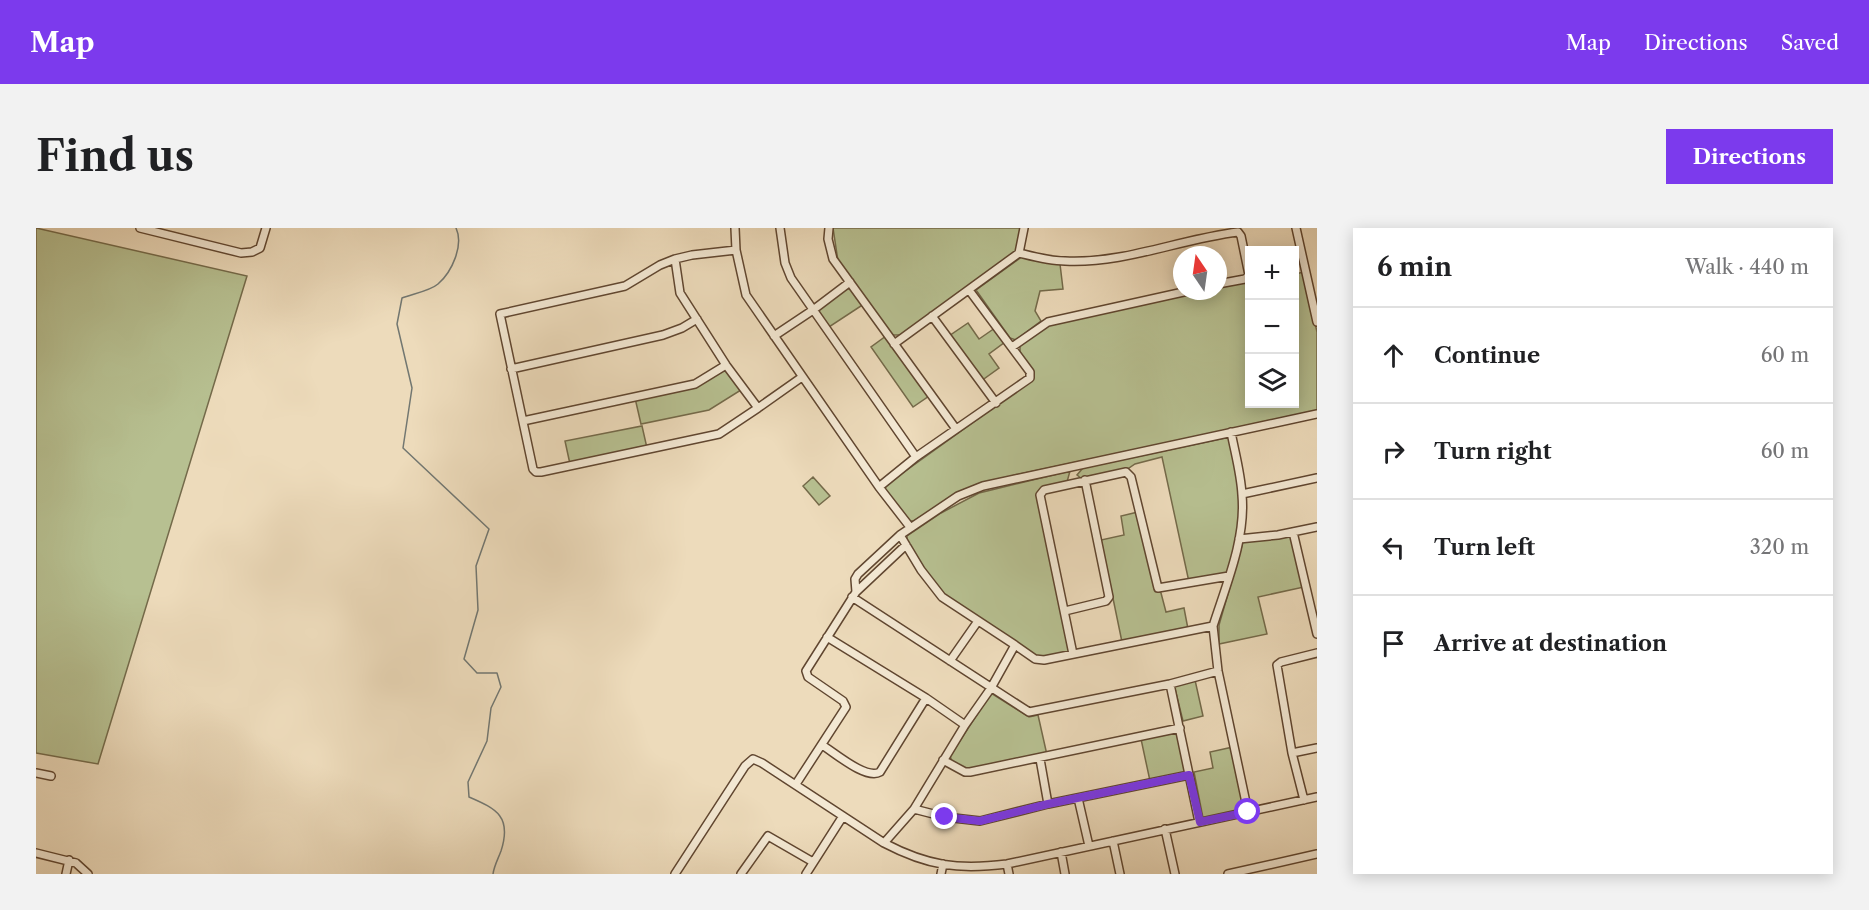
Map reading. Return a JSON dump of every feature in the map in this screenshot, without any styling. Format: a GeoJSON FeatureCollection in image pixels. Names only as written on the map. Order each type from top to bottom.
{"type":"FeatureCollection","features":[{"type":"Feature","properties":{"kind":"street"},"geometry":{"type":"LineString","coordinates":[[140,228],[242,253],[260,248],[266,228]]}},
{"type":"Feature","properties":{"kind":"street"},"geometry":{"type":"LineString","coordinates":[[735,228],[736,250],[746,295],[879,487],[910,527]]}},
{"type":"Feature","properties":{"kind":"street"},"geometry":{"type":"LineString","coordinates":[[780,228],[785,263],[789,274],[916,457]]}},
{"type":"Feature","properties":{"kind":"street"},"geometry":{"type":"LineString","coordinates":[[829,228],[830,252],[956,429]]}},
{"type":"Feature","properties":{"kind":"street"},"geometry":{"type":"LineString","coordinates":[[894,344],[1020,253],[1024,228]]}},
{"type":"Feature","properties":{"kind":"street"},"geometry":{"type":"LineString","coordinates":[[1204,228],[1207,238]]}},
{"type":"Feature","properties":{"kind":"street"},"geometry":{"type":"LineString","coordinates":[[1296,228],[1317,322]]}},
{"type":"Feature","properties":{"kind":"street"},"geometry":{"type":"LineString","coordinates":[[1020,253],[1055,261],[1094,260],[1237,232],[1241,236],[1249,275],[1245,279],[1227,282]]}},
{"type":"Feature","properties":{"kind":"street"},"geometry":{"type":"LineString","coordinates":[[736,250],[675,259],[660,265],[625,286],[501,313],[532,467],[536,472],[541,472],[719,434],[802,377]]}},
{"type":"Feature","properties":{"kind":"street"},"geometry":{"type":"LineString","coordinates":[[675,259],[679,290],[726,365],[758,408]]}},
{"type":"Feature","properties":{"kind":"street"},"geometry":{"type":"LineString","coordinates":[[774,336],[850,282]]}},
{"type":"Feature","properties":{"kind":"street"},"geometry":{"type":"LineString","coordinates":[[879,487],[916,457],[1030,378],[1030,372],[969,290]]}},
{"type":"Feature","properties":{"kind":"street"},"geometry":{"type":"LineString","coordinates":[[1012,347],[1048,322],[1173,294]]}},
{"type":"Feature","properties":{"kind":"street"},"geometry":{"type":"LineString","coordinates":[[932,316],[996,403]]}},
{"type":"Feature","properties":{"kind":"street"},"geometry":{"type":"LineString","coordinates":[[512,369],[663,335],[697,319]]}},
{"type":"Feature","properties":{"kind":"street"},"geometry":{"type":"LineString","coordinates":[[523,421],[695,384],[726,365]]}},
{"type":"Feature","properties":{"kind":"street"},"geometry":{"type":"LineString","coordinates":[[854,595],[855,579],[858,574],[900,535],[958,496],[983,486],[1317,414]]}},
{"type":"Feature","properties":{"kind":"street"},"geometry":{"type":"LineString","coordinates":[[1231,432],[1242,494],[1239,538],[1213,626],[1218,671],[1248,812]]}},
{"type":"Feature","properties":{"kind":"street"},"geometry":{"type":"LineString","coordinates":[[1073,654],[1040,495],[1044,490],[1122,472],[1129,474],[1158,588],[1229,576]]}},
{"type":"Feature","properties":{"kind":"street"},"geometry":{"type":"LineString","coordinates":[[1242,494],[1317,478]]}},
{"type":"Feature","properties":{"kind":"street"},"geometry":{"type":"LineString","coordinates":[[1065,611],[1106,601],[1109,597],[1085,480]]}},
{"type":"Feature","properties":{"kind":"street"},"geometry":{"type":"LineString","coordinates":[[1239,538],[1259,538],[1317,527]]}},
{"type":"Feature","properties":{"kind":"street"},"geometry":{"type":"LineString","coordinates":[[1293,532],[1317,634]]}},
{"type":"Feature","properties":{"kind":"street"},"geometry":{"type":"LineString","coordinates":[[900,535],[921,570],[942,597],[1039,660],[1213,626]]}},
{"type":"Feature","properties":{"kind":"street"},"geometry":{"type":"LineString","coordinates":[[796,784],[846,707],[843,701],[807,675],[807,668],[854,595],[906,545]]}},
{"type":"Feature","properties":{"kind":"street"},"geometry":{"type":"LineString","coordinates":[[854,595],[1029,712],[1170,684],[1218,671]]}},
{"type":"Feature","properties":{"kind":"street"},"geometry":{"type":"LineString","coordinates":[[950,661],[978,621]]}},
{"type":"Feature","properties":{"kind":"street"},"geometry":{"type":"LineString","coordinates":[[827,637],[965,725]]}},
{"type":"Feature","properties":{"kind":"street"},"geometry":{"type":"LineString","coordinates":[[884,843],[914,809],[965,725],[991,688],[1015,645]]}},
{"type":"Feature","properties":{"kind":"street"},"geometry":{"type":"LineString","coordinates":[[1304,800],[1292,753],[1277,665],[1317,653]]}},
{"type":"Feature","properties":{"kind":"street"},"geometry":{"type":"LineString","coordinates":[[1170,684],[1200,822]]}},
{"type":"Feature","properties":{"kind":"street"},"geometry":{"type":"LineString","coordinates":[[822,745],[864,773],[875,775],[880,772],[926,698]]}},
{"type":"Feature","properties":{"kind":"street"},"geometry":{"type":"LineString","coordinates":[[943,760],[964,772],[970,772],[1180,728]]}},
{"type":"Feature","properties":{"kind":"street"},"geometry":{"type":"LineString","coordinates":[[1292,753],[1317,748]]}},
{"type":"Feature","properties":{"kind":"street"},"geometry":{"type":"LineString","coordinates":[[675,874],[748,761],[753,759],[796,784],[884,843],[921,860],[969,868],[1007,864],[1317,797]]}},
{"type":"Feature","properties":{"kind":"street"},"geometry":{"type":"LineString","coordinates":[[1040,759],[1048,804]]}},
{"type":"Feature","properties":{"kind":"street"},"geometry":{"type":"LineString","coordinates":[[36,773],[51,776]]}},
{"type":"Feature","properties":{"kind":"street"},"geometry":{"type":"LineString","coordinates":[[914,809],[945,817],[980,821],[1048,804],[1189,775]]}},
{"type":"Feature","properties":{"kind":"street"},"geometry":{"type":"LineString","coordinates":[[1078,798],[1089,846]]}},
{"type":"Feature","properties":{"kind":"street"},"geometry":{"type":"LineString","coordinates":[[806,874],[843,816]]}},
{"type":"Feature","properties":{"kind":"street"},"geometry":{"type":"LineString","coordinates":[[1165,829],[1175,874]]}},
{"type":"Feature","properties":{"kind":"street"},"geometry":{"type":"LineString","coordinates":[[741,874],[768,836],[813,862]]}},
{"type":"Feature","properties":{"kind":"street"},"geometry":{"type":"LineString","coordinates":[[1113,841],[1120,874]]}},
{"type":"Feature","properties":{"kind":"street"},"geometry":{"type":"LineString","coordinates":[[1061,852],[1065,874]]}},
{"type":"Feature","properties":{"kind":"street"},"geometry":{"type":"LineString","coordinates":[[36,853],[69,860],[88,874]]}},
{"type":"Feature","properties":{"kind":"street"},"geometry":{"type":"LineString","coordinates":[[1232,874],[1317,854]]}},
{"type":"Feature","properties":{"kind":"street"},"geometry":{"type":"LineString","coordinates":[[66,874],[69,860]]}},
{"type":"Feature","properties":{"kind":"street"},"geometry":{"type":"LineString","coordinates":[[941,874],[943,864]]}},
{"type":"Feature","properties":{"kind":"street"},"geometry":{"type":"LineString","coordinates":[[1007,864],[1009,874]]}},
{"type":"Feature","properties":{"kind":"green space"},"geometry":{"type":"Polygon","coordinates":[[[36,228],[247,276],[98,764],[36,753],[36,228]]]}},
{"type":"Feature","properties":{"kind":"green space"},"geometry":{"type":"Polygon","coordinates":[[[833,228],[1022,228],[1018,251],[902,335],[892,335],[838,261],[833,228]]]}},
{"type":"Feature","properties":{"kind":"green space"},"geometry":{"type":"Polygon","coordinates":[[[1023,256],[1060,264],[1063,289],[1040,291],[1035,311],[1041,321],[1016,340],[1010,338],[976,290],[1023,256]]]}},
{"type":"Feature","properties":{"kind":"green space"},"geometry":{"type":"Polygon","coordinates":[[[1304,272],[1317,332],[1317,411],[1015,475],[957,494],[914,521],[910,521],[885,490],[886,485],[1032,380],[1034,372],[1020,353],[1020,345],[1050,324],[1173,296],[1173,300],[1227,300],[1227,284],[1245,280],[1245,408],[1299,408],[1299,273],[1304,272]]]}},
{"type":"Feature","properties":{"kind":"green space"},"geometry":{"type":"Polygon","coordinates":[[[847,287],[852,288],[864,304],[829,327],[818,312],[819,308],[847,287]]]}},
{"type":"Feature","properties":{"kind":"green space"},"geometry":{"type":"Polygon","coordinates":[[[968,323],[979,339],[995,328],[1005,342],[989,354],[999,368],[981,381],[949,336],[968,323]]]}},
{"type":"Feature","properties":{"kind":"green space"},"geometry":{"type":"Polygon","coordinates":[[[886,336],[929,396],[913,407],[871,347],[886,336]]]}},
{"type":"Feature","properties":{"kind":"green space"},"geometry":{"type":"Polygon","coordinates":[[[725,366],[741,390],[709,410],[641,424],[635,398],[688,387],[725,366]]]}},
{"type":"Feature","properties":{"kind":"green space"},"geometry":{"type":"Polygon","coordinates":[[[642,426],[647,448],[570,464],[565,441],[642,426]]]}},
{"type":"Feature","properties":{"kind":"green space"},"geometry":{"type":"Polygon","coordinates":[[[1230,437],[1240,494],[1238,539],[1228,574],[1189,582],[1162,457],[1135,464],[1126,470],[1082,479],[1077,475],[1083,468],[1230,437]]]}},
{"type":"Feature","properties":{"kind":"green space"},"geometry":{"type":"Polygon","coordinates":[[[1070,471],[1067,482],[1041,491],[1072,653],[1036,658],[943,596],[907,544],[907,536],[941,513],[979,493],[1070,471]]]}},
{"type":"Feature","properties":{"kind":"green space"},"geometry":{"type":"Polygon","coordinates":[[[813,477],[830,496],[819,505],[803,486],[813,477]]]}},
{"type":"Feature","properties":{"kind":"green space"},"geometry":{"type":"Polygon","coordinates":[[[1138,512],[1154,587],[1161,593],[1166,612],[1184,608],[1188,629],[1122,642],[1101,540],[1124,535],[1121,516],[1138,512]]]}},
{"type":"Feature","properties":{"kind":"green space"},"geometry":{"type":"Polygon","coordinates":[[[1292,534],[1304,587],[1258,597],[1267,634],[1219,644],[1219,625],[1243,542],[1292,534]]]}},
{"type":"Feature","properties":{"kind":"green space"},"geometry":{"type":"Polygon","coordinates":[[[1195,680],[1203,716],[1183,721],[1174,685],[1195,680]]]}},
{"type":"Feature","properties":{"kind":"green space"},"geometry":{"type":"Polygon","coordinates":[[[991,693],[1029,717],[1038,715],[1047,755],[968,771],[952,762],[950,756],[991,693]]]}},
{"type":"Feature","properties":{"kind":"green space"},"geometry":{"type":"Polygon","coordinates":[[[1179,730],[1187,774],[1150,781],[1141,739],[1179,730]]]}},
{"type":"Feature","properties":{"kind":"green space"},"geometry":{"type":"Polygon","coordinates":[[[1233,747],[1246,809],[1203,818],[1194,772],[1213,768],[1210,752],[1233,747]]]}},
{"type":"Feature","properties":{"kind":"waterway"},"geometry":{"type":"LineString","coordinates":[[456,228],[458,250],[448,273],[430,289],[402,298],[397,324],[412,388],[403,448],[489,529],[476,566],[478,610],[464,659],[477,673],[497,673],[501,687],[491,708],[487,741],[468,782],[469,797],[494,810],[503,822],[504,839],[493,874]]}},
{"type":"Feature","properties":{"kind":"route"},"geometry":{"type":"LineString","coordinates":[[945,817],[980,821],[1048,804],[1189,775],[1200,822],[1248,812]]}}]}
